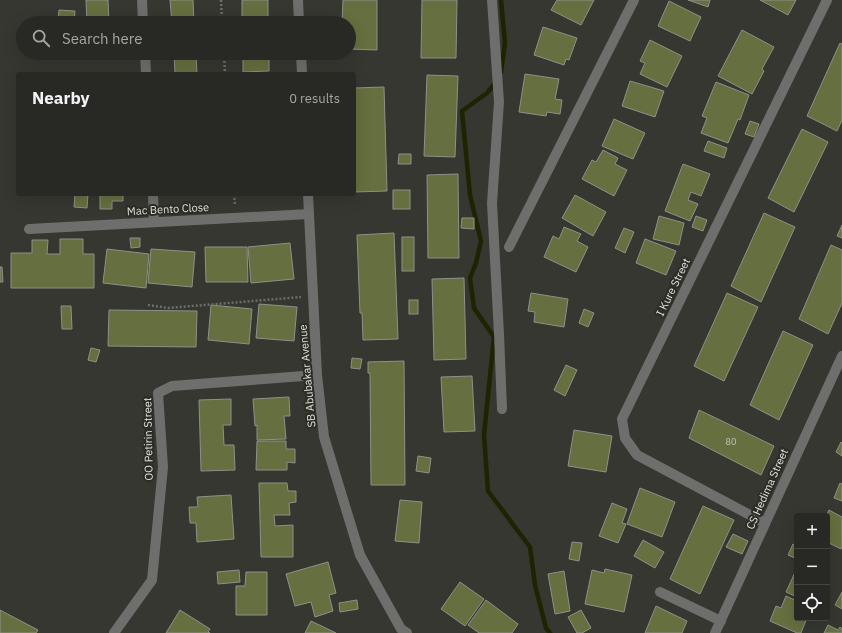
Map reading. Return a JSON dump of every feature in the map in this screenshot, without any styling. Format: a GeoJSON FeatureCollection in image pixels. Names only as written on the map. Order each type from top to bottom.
{"type":"FeatureCollection","features":[{"type":"Feature","properties":{"kind":"street"},"geometry":{"type":"LineString","coordinates":[[142,0],[143,16]]}},
{"type":"Feature","properties":{"kind":"street"},"geometry":{"type":"LineString","coordinates":[[298,0],[299,16]]}},
{"type":"Feature","properties":{"kind":"street"},"geometry":{"type":"LineString","coordinates":[[492,0],[499,102],[492,203],[502,409]]}},
{"type":"Feature","properties":{"kind":"street"},"geometry":{"type":"LineString","coordinates":[[509,247],[634,0]]}},
{"type":"Feature","properties":{"kind":"street","name":"I Kure Street"},"geometry":{"type":"LineString","coordinates":[[765,524],[637,455],[625,438],[622,419],[827,0]]}},
{"type":"Feature","properties":{"kind":"street"},"geometry":{"type":"LineString","coordinates":[[145,60],[146,72]]}},
{"type":"Feature","properties":{"kind":"street"},"geometry":{"type":"LineString","coordinates":[[301,60],[302,72]]}},
{"type":"Feature","properties":{"kind":"street"},"geometry":{"type":"LineString","coordinates":[[153,196],[154,222]]}},
{"type":"Feature","properties":{"kind":"street","name":"SB Abubakar Avenue"},"geometry":{"type":"LineString","coordinates":[[308,196],[317,375],[324,437],[360,555],[401,629],[406,633]]}},
{"type":"Feature","properties":{"kind":"street","name":"Mac Bento Close"},"geometry":{"type":"LineString","coordinates":[[28,229],[309,214]]}},
{"type":"Feature","properties":{"kind":"street","name":"CS Hedima Street"},"geometry":{"type":"LineString","coordinates":[[717,632],[842,356]]}},
{"type":"Feature","properties":{"kind":"street","name":"OO Petirin Street"},"geometry":{"type":"LineString","coordinates":[[114,633],[152,580],[163,466],[158,393],[172,386],[317,375]]}},
{"type":"Feature","properties":{"kind":"street"},"geometry":{"type":"LineString","coordinates":[[660,592],[721,621]]}},
{"type":"Feature","properties":{"kind":"path"},"geometry":{"type":"LineString","coordinates":[[221,0],[222,16]]}},
{"type":"Feature","properties":{"kind":"path"},"geometry":{"type":"LineString","coordinates":[[224,60],[225,72]]}},
{"type":"Feature","properties":{"kind":"path"},"geometry":{"type":"LineString","coordinates":[[148,305],[168,308],[313,296]]}},
{"type":"Feature","properties":{"kind":"building"},"geometry":{"type":"Polygon","coordinates":[[[86,0],[108,0],[109,16],[87,16],[86,0]]]}},
{"type":"Feature","properties":{"kind":"building"},"geometry":{"type":"Polygon","coordinates":[[[170,0],[193,0],[194,16],[171,16],[170,0]]]}},
{"type":"Feature","properties":{"kind":"building"},"geometry":{"type":"Polygon","coordinates":[[[242,0],[268,0],[268,16],[242,16],[242,0]]]}},
{"type":"Feature","properties":{"kind":"building"},"geometry":{"type":"Polygon","coordinates":[[[343,0],[377,0],[377,50],[356,49],[356,16],[342,16],[343,0]]]}},
{"type":"Feature","properties":{"kind":"building"},"geometry":{"type":"Polygon","coordinates":[[[422,0],[457,0],[456,58],[421,58],[422,0]]]}},
{"type":"Feature","properties":{"kind":"building"},"geometry":{"type":"Polygon","coordinates":[[[557,0],[594,0],[581,25],[551,10],[557,0]]]}},
{"type":"Feature","properties":{"kind":"building"},"geometry":{"type":"Polygon","coordinates":[[[688,0],[710,0],[708,7],[688,0]]]}},
{"type":"Feature","properties":{"kind":"building"},"geometry":{"type":"Polygon","coordinates":[[[760,0],[796,0],[788,15],[760,0]]]}},
{"type":"Feature","properties":{"kind":"building"},"geometry":{"type":"Polygon","coordinates":[[[669,1],[701,17],[690,41],[658,26],[669,1]]]}},
{"type":"Feature","properties":{"kind":"building"},"geometry":{"type":"Polygon","coordinates":[[[59,10],[75,11],[75,16],[59,16],[59,10]]]}},
{"type":"Feature","properties":{"kind":"building"},"geometry":{"type":"Polygon","coordinates":[[[543,27],[577,38],[569,60],[566,59],[564,65],[534,55],[543,27]]]}},
{"type":"Feature","properties":{"kind":"building"},"geometry":{"type":"Polygon","coordinates":[[[742,30],[774,47],[762,69],[764,71],[752,94],[718,76],[742,30]]]}},
{"type":"Feature","properties":{"kind":"building"},"geometry":{"type":"Polygon","coordinates":[[[650,40],[682,56],[667,87],[640,74],[645,63],[640,61],[650,40]]]}},
{"type":"Feature","properties":{"kind":"building"},"geometry":{"type":"Polygon","coordinates":[[[840,43],[842,44],[842,120],[837,131],[807,116],[840,43]]]}},
{"type":"Feature","properties":{"kind":"building"},"geometry":{"type":"Polygon","coordinates":[[[174,60],[196,60],[197,72],[175,72],[174,60]]]}},
{"type":"Feature","properties":{"kind":"building"},"geometry":{"type":"Polygon","coordinates":[[[243,60],[269,60],[269,71],[243,72],[243,60]]]}},
{"type":"Feature","properties":{"kind":"building"},"geometry":{"type":"Polygon","coordinates":[[[525,74],[559,79],[555,99],[562,100],[560,114],[547,112],[546,116],[519,112],[525,74]]]}},
{"type":"Feature","properties":{"kind":"building"},"geometry":{"type":"Polygon","coordinates":[[[427,75],[458,76],[455,157],[424,156],[427,75]]]}},
{"type":"Feature","properties":{"kind":"building"},"geometry":{"type":"Polygon","coordinates":[[[630,81],[664,91],[655,117],[622,106],[630,81]]]}},
{"type":"Feature","properties":{"kind":"building"},"geometry":{"type":"Polygon","coordinates":[[[716,82],[749,95],[740,120],[738,119],[728,143],[701,133],[707,118],[702,116],[716,82]]]}},
{"type":"Feature","properties":{"kind":"building"},"geometry":{"type":"Polygon","coordinates":[[[384,87],[387,191],[356,192],[356,88],[384,87]]]}},
{"type":"Feature","properties":{"kind":"building"},"geometry":{"type":"Polygon","coordinates":[[[614,119],[645,133],[633,159],[602,146],[614,119]]]}},
{"type":"Feature","properties":{"kind":"building"},"geometry":{"type":"Polygon","coordinates":[[[750,121],[759,124],[754,137],[745,134],[750,121]]]}},
{"type":"Feature","properties":{"kind":"building"},"geometry":{"type":"Polygon","coordinates":[[[802,129],[828,142],[794,212],[768,198],[802,129]]]}},
{"type":"Feature","properties":{"kind":"building"},"geometry":{"type":"Polygon","coordinates":[[[708,141],[727,148],[724,158],[704,151],[708,141]]]}},
{"type":"Feature","properties":{"kind":"building"},"geometry":{"type":"Polygon","coordinates":[[[603,150],[618,158],[615,164],[627,170],[614,196],[582,179],[592,160],[596,162],[603,150]]]}},
{"type":"Feature","properties":{"kind":"building"},"geometry":{"type":"Polygon","coordinates":[[[399,154],[411,154],[411,164],[398,164],[399,154]]]}},
{"type":"Feature","properties":{"kind":"building"},"geometry":{"type":"Polygon","coordinates":[[[683,164],[710,174],[701,196],[691,192],[688,200],[698,204],[690,221],[665,211],[683,164]]]}},
{"type":"Feature","properties":{"kind":"building"},"geometry":{"type":"Polygon","coordinates":[[[458,174],[459,258],[428,258],[427,175],[458,174]]]}},
{"type":"Feature","properties":{"kind":"building"},"geometry":{"type":"Polygon","coordinates":[[[393,190],[410,190],[410,209],[393,209],[393,190]]]}},
{"type":"Feature","properties":{"kind":"building"},"geometry":{"type":"Polygon","coordinates":[[[575,195],[606,212],[593,236],[562,218],[575,195]]]}},
{"type":"Feature","properties":{"kind":"building"},"geometry":{"type":"Polygon","coordinates":[[[75,196],[88,196],[87,208],[74,207],[75,196]]]}},
{"type":"Feature","properties":{"kind":"building"},"geometry":{"type":"Polygon","coordinates":[[[100,196],[123,196],[123,201],[112,201],[112,209],[100,209],[100,196]]]}},
{"type":"Feature","properties":{"kind":"building"},"geometry":{"type":"Polygon","coordinates":[[[764,213],[795,227],[761,302],[731,286],[764,213]]]}},
{"type":"Feature","properties":{"kind":"building"},"geometry":{"type":"Polygon","coordinates":[[[659,216],[684,223],[679,245],[653,239],[659,216]]]}},
{"type":"Feature","properties":{"kind":"building"},"geometry":{"type":"Polygon","coordinates":[[[696,216],[707,220],[703,231],[692,227],[696,216]]]}},
{"type":"Feature","properties":{"kind":"building"},"geometry":{"type":"Polygon","coordinates":[[[462,218],[474,218],[474,229],[461,228],[462,218]]]}},
{"type":"Feature","properties":{"kind":"building"},"geometry":{"type":"Polygon","coordinates":[[[842,225],[842,238],[837,236],[842,225]]]}},
{"type":"Feature","properties":{"kind":"building"},"geometry":{"type":"Polygon","coordinates":[[[564,227],[581,234],[577,241],[588,247],[576,272],[544,257],[553,236],[559,239],[564,227]]]}},
{"type":"Feature","properties":{"kind":"building"},"geometry":{"type":"Polygon","coordinates":[[[624,228],[634,232],[625,253],[615,248],[624,228]]]}},
{"type":"Feature","properties":{"kind":"building"},"geometry":{"type":"Polygon","coordinates":[[[394,233],[398,339],[363,340],[362,313],[360,313],[357,235],[394,233]]]}},
{"type":"Feature","properties":{"kind":"building"},"geometry":{"type":"Polygon","coordinates":[[[402,237],[414,237],[414,271],[402,271],[402,237]]]}},
{"type":"Feature","properties":{"kind":"building"},"geometry":{"type":"Polygon","coordinates":[[[130,238],[140,238],[140,247],[131,248],[130,238]]]}},
{"type":"Feature","properties":{"kind":"building"},"geometry":{"type":"Polygon","coordinates":[[[60,239],[83,239],[83,254],[94,254],[94,288],[11,288],[11,253],[32,253],[32,240],[48,240],[47,254],[60,254],[60,239]]]}},
{"type":"Feature","properties":{"kind":"building"},"geometry":{"type":"Polygon","coordinates":[[[645,239],[676,251],[666,275],[636,263],[645,239]]]}},
{"type":"Feature","properties":{"kind":"building"},"geometry":{"type":"Polygon","coordinates":[[[290,243],[294,279],[251,283],[248,247],[290,243]]]}},
{"type":"Feature","properties":{"kind":"building"},"geometry":{"type":"Polygon","coordinates":[[[831,245],[842,250],[842,303],[828,334],[799,319],[831,245]]]}},
{"type":"Feature","properties":{"kind":"building"},"geometry":{"type":"Polygon","coordinates":[[[205,247],[247,247],[248,282],[206,282],[205,247]]]}},
{"type":"Feature","properties":{"kind":"building"},"geometry":{"type":"Polygon","coordinates":[[[107,249],[149,254],[146,288],[103,283],[107,249]]]}},
{"type":"Feature","properties":{"kind":"building"},"geometry":{"type":"Polygon","coordinates":[[[151,249],[195,252],[192,287],[148,283],[151,249]]]}},
{"type":"Feature","properties":{"kind":"building"},"geometry":{"type":"Polygon","coordinates":[[[0,267],[2,267],[3,282],[0,282],[0,267]]]}},
{"type":"Feature","properties":{"kind":"building"},"geometry":{"type":"Polygon","coordinates":[[[464,278],[466,359],[434,360],[432,279],[464,278]]]}},
{"type":"Feature","properties":{"kind":"building"},"geometry":{"type":"Polygon","coordinates":[[[531,293],[568,299],[564,327],[534,322],[535,312],[528,311],[531,293]]]}},
{"type":"Feature","properties":{"kind":"building"},"geometry":{"type":"Polygon","coordinates":[[[727,293],[758,307],[724,381],[694,366],[727,293]]]}},
{"type":"Feature","properties":{"kind":"building"},"geometry":{"type":"Polygon","coordinates":[[[409,300],[418,300],[418,314],[409,314],[409,300]]]}},
{"type":"Feature","properties":{"kind":"building"},"geometry":{"type":"Polygon","coordinates":[[[259,304],[297,307],[294,341],[256,338],[259,304]]]}},
{"type":"Feature","properties":{"kind":"building"},"geometry":{"type":"Polygon","coordinates":[[[211,305],[252,309],[249,344],[208,340],[211,305]]]}},
{"type":"Feature","properties":{"kind":"building"},"geometry":{"type":"Polygon","coordinates":[[[61,306],[71,306],[72,329],[62,329],[61,306]]]}},
{"type":"Feature","properties":{"kind":"building"},"geometry":{"type":"Polygon","coordinates":[[[584,309],[594,313],[588,327],[579,323],[584,309]]]}},
{"type":"Feature","properties":{"kind":"building"},"geometry":{"type":"Polygon","coordinates":[[[109,310],[197,311],[196,347],[108,346],[109,310]]]}},
{"type":"Feature","properties":{"kind":"building"},"geometry":{"type":"Polygon","coordinates":[[[783,331],[813,345],[779,420],[750,405],[783,331]]]}},
{"type":"Feature","properties":{"kind":"building"},"geometry":{"type":"Polygon","coordinates":[[[91,348],[100,350],[96,362],[88,360],[91,348]]]}},
{"type":"Feature","properties":{"kind":"building"},"geometry":{"type":"Polygon","coordinates":[[[352,358],[362,359],[360,369],[351,368],[352,358]]]}},
{"type":"Feature","properties":{"kind":"building"},"geometry":{"type":"Polygon","coordinates":[[[404,361],[405,485],[371,485],[370,373],[368,373],[368,362],[404,361]]]}},
{"type":"Feature","properties":{"kind":"building"},"geometry":{"type":"Polygon","coordinates":[[[566,365],[577,370],[565,396],[554,390],[566,365]]]}},
{"type":"Feature","properties":{"kind":"building"},"geometry":{"type":"Polygon","coordinates":[[[472,376],[475,431],[444,432],[441,377],[472,376]]]}},
{"type":"Feature","properties":{"kind":"building"},"geometry":{"type":"Polygon","coordinates":[[[289,397],[290,416],[284,416],[286,439],[257,440],[257,425],[255,426],[253,399],[289,397]]]}},
{"type":"Feature","properties":{"kind":"building"},"geometry":{"type":"Polygon","coordinates":[[[231,399],[231,425],[223,425],[224,445],[234,445],[235,470],[201,471],[199,400],[231,399]]]}},
{"type":"Feature","properties":{"kind":"building"},"geometry":{"type":"Polygon","coordinates":[[[699,410],[774,446],[761,475],[689,438],[699,410]]]}},
{"type":"Feature","properties":{"kind":"building"},"geometry":{"type":"Polygon","coordinates":[[[574,430],[612,436],[606,472],[568,466],[574,430]]]}},
{"type":"Feature","properties":{"kind":"building"},"geometry":{"type":"Polygon","coordinates":[[[257,441],[286,441],[286,449],[295,449],[295,463],[287,462],[287,470],[256,470],[257,441]]]}},
{"type":"Feature","properties":{"kind":"building"},"geometry":{"type":"Polygon","coordinates":[[[841,442],[842,443],[842,456],[836,452],[841,442]]]}},
{"type":"Feature","properties":{"kind":"building"},"geometry":{"type":"Polygon","coordinates":[[[418,456],[431,458],[429,473],[416,471],[418,456]]]}},
{"type":"Feature","properties":{"kind":"building"},"geometry":{"type":"Polygon","coordinates":[[[259,483],[287,483],[288,491],[296,491],[296,502],[289,503],[290,515],[274,515],[275,526],[293,525],[293,557],[261,557],[259,483]]]}},
{"type":"Feature","properties":{"kind":"building"},"geometry":{"type":"Polygon","coordinates":[[[840,483],[842,484],[842,501],[834,498],[840,483]]]}},
{"type":"Feature","properties":{"kind":"building"},"geometry":{"type":"Polygon","coordinates":[[[640,488],[675,502],[662,537],[627,524],[640,488]]]}},
{"type":"Feature","properties":{"kind":"building"},"geometry":{"type":"Polygon","coordinates":[[[231,495],[234,539],[197,542],[196,523],[190,523],[189,507],[198,507],[197,497],[231,495]]]}},
{"type":"Feature","properties":{"kind":"building"},"geometry":{"type":"Polygon","coordinates":[[[400,500],[422,502],[419,543],[395,541],[400,500]]]}},
{"type":"Feature","properties":{"kind":"building"},"geometry":{"type":"Polygon","coordinates":[[[612,503],[627,509],[622,523],[626,524],[618,543],[599,536],[612,503]]]}},
{"type":"Feature","properties":{"kind":"building"},"geometry":{"type":"Polygon","coordinates":[[[703,506],[734,520],[700,594],[670,579],[703,506]]]}},
{"type":"Feature","properties":{"kind":"building"},"geometry":{"type":"Polygon","coordinates":[[[829,510],[842,517],[841,549],[830,544],[830,513],[828,513],[829,510]]]}},
{"type":"Feature","properties":{"kind":"building"},"geometry":{"type":"Polygon","coordinates":[[[733,534],[748,541],[742,554],[726,547],[733,534]]]}},
{"type":"Feature","properties":{"kind":"building"},"geometry":{"type":"Polygon","coordinates":[[[643,540],[664,552],[655,568],[634,556],[643,540]]]}},
{"type":"Feature","properties":{"kind":"building"},"geometry":{"type":"Polygon","coordinates":[[[572,542],[582,543],[579,561],[569,559],[572,542]]]}},
{"type":"Feature","properties":{"kind":"building"},"geometry":{"type":"Polygon","coordinates":[[[793,544],[794,544],[794,558],[788,555],[793,544]]]}},
{"type":"Feature","properties":{"kind":"building"},"geometry":{"type":"Polygon","coordinates":[[[328,562],[336,593],[329,595],[333,611],[315,617],[311,602],[295,606],[286,574],[328,562]]]}},
{"type":"Feature","properties":{"kind":"building"},"geometry":{"type":"Polygon","coordinates":[[[605,569],[632,575],[624,612],[585,604],[592,570],[604,573],[605,569]]]}},
{"type":"Feature","properties":{"kind":"building"},"geometry":{"type":"Polygon","coordinates":[[[239,570],[240,582],[218,584],[217,572],[239,570]]]}},
{"type":"Feature","properties":{"kind":"building"},"geometry":{"type":"Polygon","coordinates":[[[564,571],[570,611],[555,614],[548,574],[564,571]]]}},
{"type":"Feature","properties":{"kind":"building"},"geometry":{"type":"Polygon","coordinates":[[[246,572],[267,572],[267,615],[236,615],[236,586],[245,586],[246,572]]]}},
{"type":"Feature","properties":{"kind":"building"},"geometry":{"type":"Polygon","coordinates":[[[794,575],[794,596],[786,592],[794,575]]]}},
{"type":"Feature","properties":{"kind":"building"},"geometry":{"type":"Polygon","coordinates":[[[460,582],[484,599],[465,626],[441,609],[460,582]]]}},
{"type":"Feature","properties":{"kind":"building"},"geometry":{"type":"Polygon","coordinates":[[[842,592],[842,609],[835,605],[842,592]]]}},
{"type":"Feature","properties":{"kind":"building"},"geometry":{"type":"Polygon","coordinates":[[[786,596],[794,600],[794,621],[806,621],[801,633],[797,633],[770,621],[776,606],[781,608],[786,596]]]}},
{"type":"Feature","properties":{"kind":"building"},"geometry":{"type":"Polygon","coordinates":[[[357,600],[358,609],[340,612],[339,603],[357,600]]]}},
{"type":"Feature","properties":{"kind":"building"},"geometry":{"type":"Polygon","coordinates":[[[486,600],[518,624],[512,633],[479,633],[468,625],[486,600]]]}},
{"type":"Feature","properties":{"kind":"building"},"geometry":{"type":"Polygon","coordinates":[[[656,606],[687,621],[682,633],[645,633],[656,606]]]}},
{"type":"Feature","properties":{"kind":"building"},"geometry":{"type":"Polygon","coordinates":[[[0,610],[38,630],[36,633],[0,633],[0,610]]]}},
{"type":"Feature","properties":{"kind":"building"},"geometry":{"type":"Polygon","coordinates":[[[180,610],[210,629],[208,632],[210,633],[166,633],[180,610]]]}},
{"type":"Feature","properties":{"kind":"building"},"geometry":{"type":"Polygon","coordinates":[[[581,610],[591,628],[582,633],[577,633],[568,617],[581,610]]]}},
{"type":"Feature","properties":{"kind":"building"},"geometry":{"type":"Polygon","coordinates":[[[311,621],[336,633],[305,633],[311,621]]]}},
{"type":"Feature","properties":{"kind":"building"},"geometry":{"type":"Polygon","coordinates":[[[828,625],[838,630],[840,627],[842,629],[842,633],[824,633],[828,625]]]}},
{"type":"Feature","properties":{"kind":"waterway"},"geometry":{"type":"LineString","coordinates":[[501,0],[505,43],[501,72]]}},
{"type":"Feature","properties":{"kind":"waterway"},"geometry":{"type":"LineString","coordinates":[[496,82],[487,93],[462,111],[470,195],[481,241],[476,263],[470,278],[474,308],[494,337],[484,435],[488,491],[530,547],[535,585],[546,628],[550,633]]}}]}
